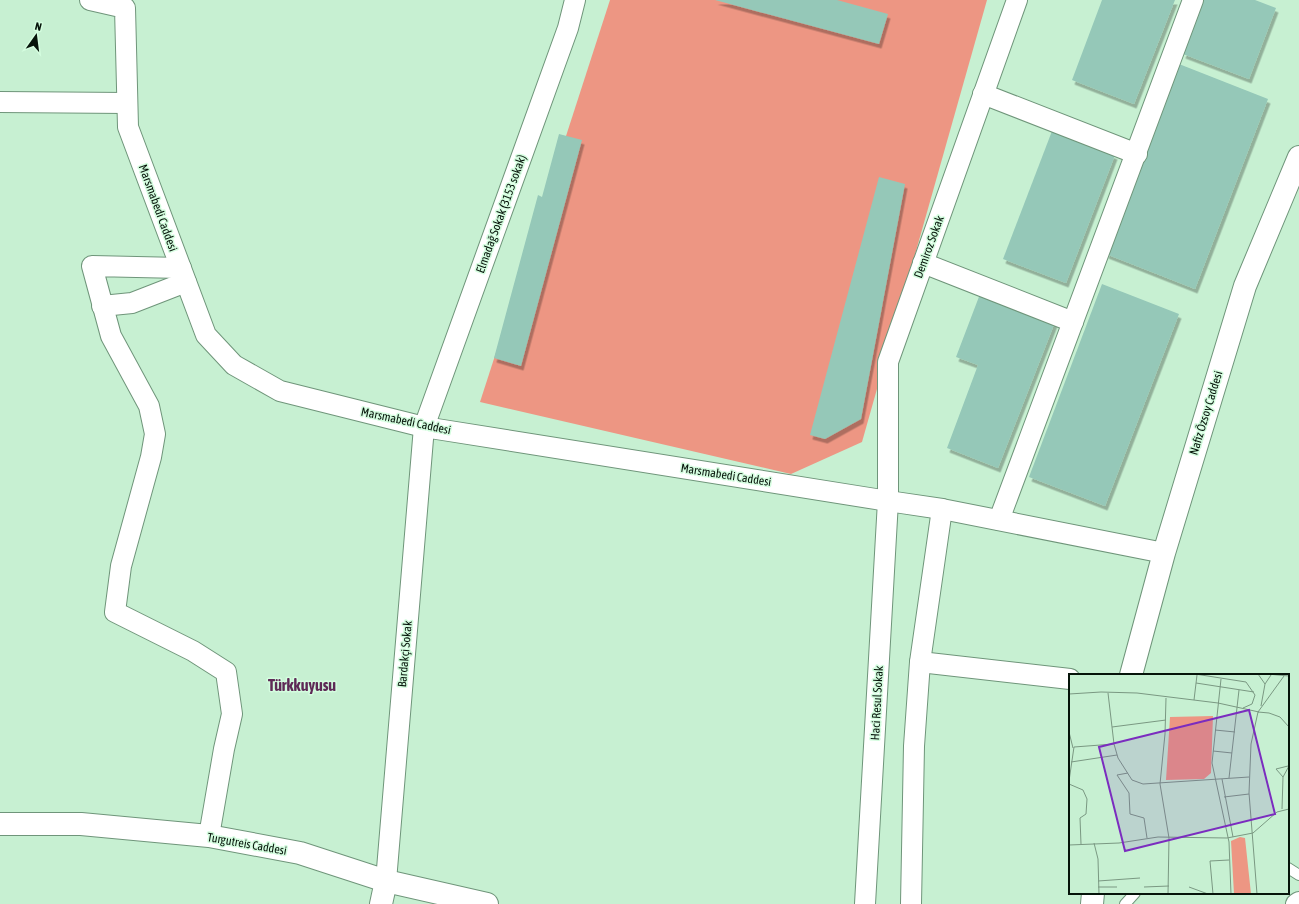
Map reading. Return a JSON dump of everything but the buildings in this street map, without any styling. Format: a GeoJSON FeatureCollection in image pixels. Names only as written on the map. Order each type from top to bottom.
{"type":"FeatureCollection","features":[{"type":"Feature","properties":{"kind":"main road","name":"Nafiz Özsoy Caddesi"},"geometry":{"type":"LineString","coordinates":[[1131,674],[1164,553],[1245,286],[1299,157]]}},
{"type":"Feature","properties":{"kind":"main road","name":"Turgutreis Caddesi"},"geometry":{"type":"LineString","coordinates":[[0,824],[81,824],[209,836],[300,853],[386,881],[487,904]]}},
{"type":"Feature","properties":{"kind":"main road"},"geometry":{"type":"LineString","coordinates":[[381,904],[386,881]]}},
{"type":"Feature","properties":{"kind":"main road"},"geometry":{"type":"LineString","coordinates":[[1092,904],[1093,894]]}},
{"type":"Feature","properties":{"kind":"street","name":"Marsmabedi Caddesi"},"geometry":{"type":"LineString","coordinates":[[90,0],[126,4],[128,127],[206,335],[234,365],[280,391],[424,427],[942,509],[1164,553]]}},
{"type":"Feature","properties":{"kind":"street","name":"Elmadağ Sokak (3153 sokak)"},"geometry":{"type":"LineString","coordinates":[[424,427],[568,28],[575,0]]}},
{"type":"Feature","properties":{"kind":"street","name":"Demiroz Sokak"},"geometry":{"type":"LineString","coordinates":[[888,501],[888,362],[1017,0]]}},
{"type":"Feature","properties":{"kind":"street"},"geometry":{"type":"LineString","coordinates":[[999,520],[1137,154],[1193,0]]}},
{"type":"Feature","properties":{"kind":"street"},"geometry":{"type":"LineString","coordinates":[[984,94],[1137,154]]}},
{"type":"Feature","properties":{"kind":"street"},"geometry":{"type":"LineString","coordinates":[[0,102],[127,103]]}},
{"type":"Feature","properties":{"kind":"street"},"geometry":{"type":"LineString","coordinates":[[923,263],[1073,322]]}},
{"type":"Feature","properties":{"kind":"street"},"geometry":{"type":"LineString","coordinates":[[184,275],[92,266],[111,336],[149,406],[155,434],[151,457],[121,566],[115,612],[193,651],[226,672],[232,714],[224,749],[209,836]]}},
{"type":"Feature","properties":{"kind":"street"},"geometry":{"type":"LineString","coordinates":[[102,306],[132,303],[184,275]]}},
{"type":"Feature","properties":{"kind":"street","name":"Bardakçi Sokak"},"geometry":{"type":"LineString","coordinates":[[386,881],[424,427]]}},
{"type":"Feature","properties":{"kind":"street","name":"Haci Resul Sokak"},"geometry":{"type":"LineString","coordinates":[[865,904],[888,501]]}},
{"type":"Feature","properties":{"kind":"street"},"geometry":{"type":"LineString","coordinates":[[911,904],[914,746],[920,662],[942,509]]}},
{"type":"Feature","properties":{"kind":"street"},"geometry":{"type":"LineString","coordinates":[[920,662],[1069,679]]}},
{"type":"Feature","properties":{"kind":"lane"},"geometry":{"type":"LineString","coordinates":[[1289,869],[1299,875]]}},
{"type":"Feature","properties":{"kind":"lane"},"geometry":{"type":"LineString","coordinates":[[1126,904],[1134,894]]}},
{"type":"Feature","properties":{"kind":"shaded area"},"geometry":{"type":"Polygon","coordinates":[[[610,0],[987,0],[862,442],[791,474],[480,402],[610,0]]]}},
{"type":"Feature","properties":{"kind":"district","name":"Türkkuyusu"},"geometry":{"type":"Point","coordinates":[302,685]}}]}
